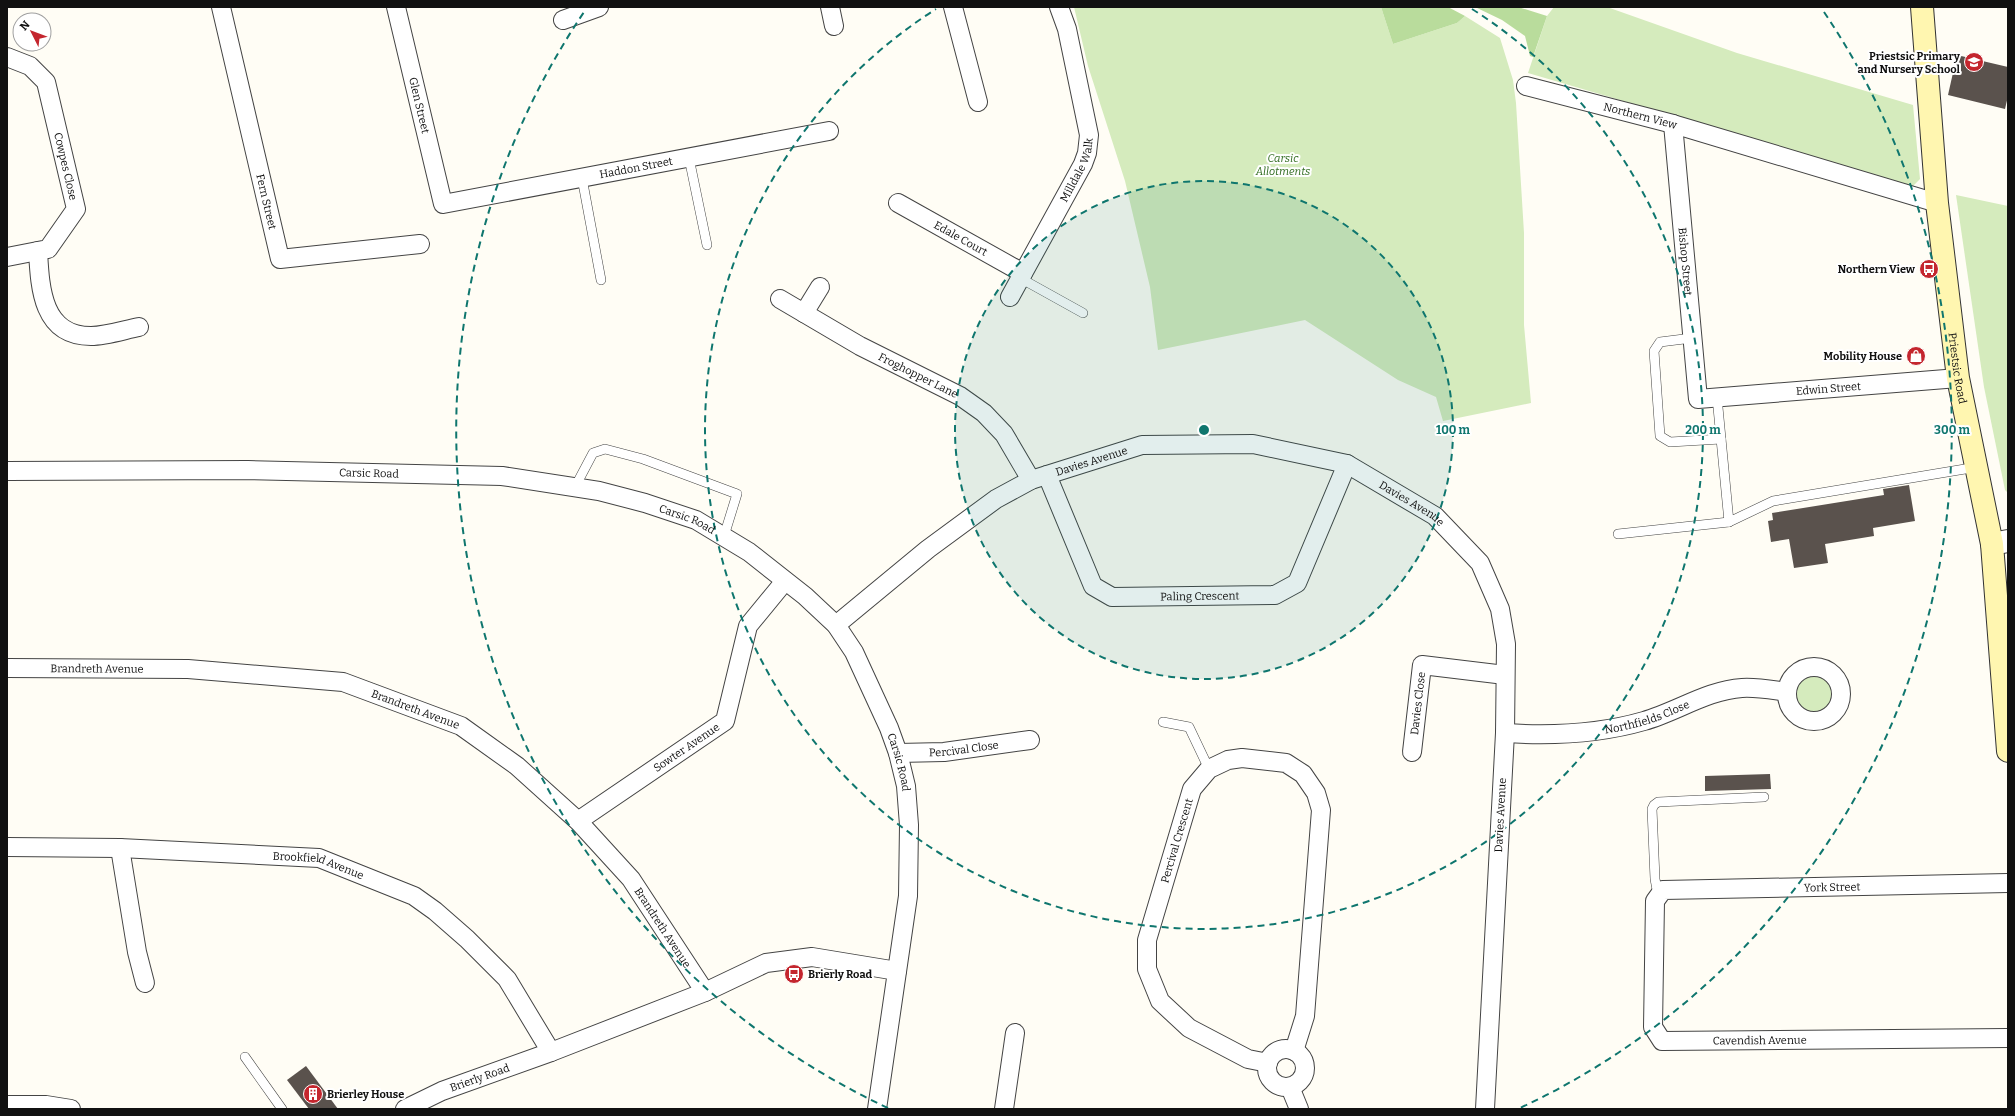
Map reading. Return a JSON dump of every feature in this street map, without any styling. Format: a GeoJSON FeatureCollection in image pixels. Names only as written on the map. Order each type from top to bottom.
{"type":"FeatureCollection","features":[{"type":"Feature","properties":{"kind":"main road","name":"Priestsic Road"},"geometry":{"type":"LineString","coordinates":[[1922,7],[1937,202],[1958,378],[1977,467],[2000,542],[2008,751]]}},
{"type":"Feature","properties":{"kind":"street","name":"Fern Street"},"geometry":{"type":"LineString","coordinates":[[221,7],[280,259],[420,244]]}},
{"type":"Feature","properties":{"kind":"street","name":"Glen Street"},"geometry":{"type":"LineString","coordinates":[[396,7],[443,204]]}},
{"type":"Feature","properties":{"kind":"street"},"geometry":{"type":"LineString","coordinates":[[563,20],[600,7]]}},
{"type":"Feature","properties":{"kind":"street"},"geometry":{"type":"LineString","coordinates":[[830,7],[834,26]]}},
{"type":"Feature","properties":{"kind":"street"},"geometry":{"type":"LineString","coordinates":[[953,7],[978,102]]}},
{"type":"Feature","properties":{"kind":"street","name":"Milldale Walk"},"geometry":{"type":"LineString","coordinates":[[1010,298],[1083,164],[1089,141],[1067,29],[1059,7]]}},
{"type":"Feature","properties":{"kind":"street","name":"Cowpes Close"},"geometry":{"type":"LineString","coordinates":[[7,57],[30,66],[46,82],[76,209],[48,249],[7,257]]}},
{"type":"Feature","properties":{"kind":"street","name":"Northern View"},"geometry":{"type":"LineString","coordinates":[[1526,86],[1673,124],[1937,202]]}},
{"type":"Feature","properties":{"kind":"street","name":"Bishop Street"},"geometry":{"type":"LineString","coordinates":[[1673,124],[1698,399]]}},
{"type":"Feature","properties":{"kind":"street","name":"Haddon Street"},"geometry":{"type":"LineString","coordinates":[[443,204],[829,131]]}},
{"type":"Feature","properties":{"kind":"street","name":"Edale Court"},"geometry":{"type":"LineString","coordinates":[[898,203],[1022,276]]}},
{"type":"Feature","properties":{"kind":"street"},"geometry":{"type":"LineString","coordinates":[[38,251],[40,281],[46,307],[55,323],[71,333],[91,336],[139,327]]}},
{"type":"Feature","properties":{"kind":"street"},"geometry":{"type":"LineString","coordinates":[[804,313],[820,287]]}},
{"type":"Feature","properties":{"kind":"street","name":"Froghopper Lane"},"geometry":{"type":"LineString","coordinates":[[780,299],[860,346],[960,396],[984,413],[1004,434],[1039,477]]}},
{"type":"Feature","properties":{"kind":"street","name":"Edwin Street"},"geometry":{"type":"LineString","coordinates":[[1698,399],[1958,378]]}},
{"type":"Feature","properties":{"kind":"street","name":"Davies Avenue"},"geometry":{"type":"LineString","coordinates":[[836,625],[922,554],[996,499],[1039,477],[1142,445],[1253,444],[1347,464],[1435,516],[1480,563],[1500,609],[1506,644],[1505,733],[1485,1109]]}},
{"type":"Feature","properties":{"kind":"street","name":"Paling Crescent"},"geometry":{"type":"LineString","coordinates":[[1039,477],[1093,586],[1112,597],[1275,595],[1297,583],[1347,464]]}},
{"type":"Feature","properties":{"kind":"street","name":"Carsic Road"},"geometry":{"type":"LineString","coordinates":[[7,471],[248,470],[502,476],[598,491],[638,502],[696,520],[749,552],[805,596],[836,625],[857,659],[889,728],[898,753],[906,786],[909,825],[908,896],[877,1109]]}},
{"type":"Feature","properties":{"kind":"street","name":"Sowter Avenue"},"geometry":{"type":"LineString","coordinates":[[578,821],[725,721],[748,626],[785,581]]}},
{"type":"Feature","properties":{"kind":"street","name":"Davies Close"},"geometry":{"type":"LineString","coordinates":[[1412,752],[1422,665],[1505,675]]}},
{"type":"Feature","properties":{"kind":"street","name":"Brandreth Avenue"},"geometry":{"type":"LineString","coordinates":[[7,668],[188,668],[343,682],[461,726],[517,766],[578,821],[631,879],[705,992]]}},
{"type":"Feature","properties":{"kind":"street","name":"Northfields Close"},"geometry":{"type":"LineString","coordinates":[[1505,733],[1542,735],[1578,733],[1643,721],[1715,694],[1740,688],[1763,688],[1787,692]]}},
{"type":"Feature","properties":{"kind":"street","name":"Percival Close"},"geometry":{"type":"LineString","coordinates":[[898,753],[944,752],[1030,740]]}},
{"type":"Feature","properties":{"kind":"street","name":"Percival Crescent"},"geometry":{"type":"LineString","coordinates":[[1268,1063],[1248,1059],[1189,1028],[1160,1002],[1148,969],[1147,940],[1192,789],[1210,770],[1228,760],[1242,758],[1286,764],[1302,774],[1316,793],[1321,810],[1305,1016],[1294,1051]]}},
{"type":"Feature","properties":{"kind":"street","name":"Brookfield Avenue"},"geometry":{"type":"LineString","coordinates":[[7,847],[120,848],[319,858],[414,896],[467,939],[507,979],[551,1052]]}},
{"type":"Feature","properties":{"kind":"street"},"geometry":{"type":"LineString","coordinates":[[120,848],[137,952],[145,983]]}},
{"type":"Feature","properties":{"kind":"street","name":"York Street"},"geometry":{"type":"LineString","coordinates":[[1658,895],[1663,890],[2008,883]]}},
{"type":"Feature","properties":{"kind":"street","name":"Cavendish Avenue"},"geometry":{"type":"LineString","coordinates":[[1658,895],[1655,901],[1653,1027],[1662,1041],[2008,1038]]}},
{"type":"Feature","properties":{"kind":"street","name":"Brierly Road"},"geometry":{"type":"LineString","coordinates":[[405,1109],[442,1092],[551,1052],[705,992],[766,963],[812,957],[897,970]]}},
{"type":"Feature","properties":{"kind":"street"},"geometry":{"type":"LineString","coordinates":[[1004,1109],[1015,1033]]}},
{"type":"Feature","properties":{"kind":"street"},"geometry":{"type":"LineString","coordinates":[[1288,1050],[1294,1051],[1303,1060],[1305,1071],[1300,1081],[1290,1087],[1277,1085],[1272,1081],[1269,1075],[1268,1063],[1276,1052],[1288,1050]]}},
{"type":"Feature","properties":{"kind":"street"},"geometry":{"type":"LineString","coordinates":[[1290,1087],[1299,1109]]}},
{"type":"Feature","properties":{"kind":"street"},"geometry":{"type":"LineString","coordinates":[[7,1105],[46,1104],[71,1109]]}},
{"type":"Feature","properties":{"kind":"lane"},"geometry":{"type":"LineString","coordinates":[[689,158],[707,245]]}},
{"type":"Feature","properties":{"kind":"lane"},"geometry":{"type":"LineString","coordinates":[[582,178],[601,280]]}},
{"type":"Feature","properties":{"kind":"lane"},"geometry":{"type":"LineString","coordinates":[[1022,276],[1083,313]]}},
{"type":"Feature","properties":{"kind":"lane"},"geometry":{"type":"LineString","coordinates":[[1692,338],[1660,342],[1654,351],[1660,436],[1670,442],[1721,439]]}},
{"type":"Feature","properties":{"kind":"lane"},"geometry":{"type":"LineString","coordinates":[[1717,397],[1729,522]]}},
{"type":"Feature","properties":{"kind":"lane"},"geometry":{"type":"LineString","coordinates":[[575,487],[593,452],[605,449],[643,459],[737,494],[724,536]]}},
{"type":"Feature","properties":{"kind":"lane"},"geometry":{"type":"LineString","coordinates":[[1618,534],[1729,522],[1773,501],[1977,467]]}},
{"type":"Feature","properties":{"kind":"lane"},"geometry":{"type":"LineString","coordinates":[[1163,722],[1190,727],[1210,770]]}},
{"type":"Feature","properties":{"kind":"lane"},"geometry":{"type":"LineString","coordinates":[[1658,895],[1655,879],[1652,809],[1654,805],[1658,802],[1764,797]]}},
{"type":"Feature","properties":{"kind":"lane"},"geometry":{"type":"LineString","coordinates":[[245,1057],[282,1109]]}},
{"type":"Feature","properties":{"kind":"green space","name":"Carsic Allotments"},"geometry":{"type":"Polygon","coordinates":[[[1074,7],[1381,7],[1393,44],[1457,23],[1465,16],[1500,38],[1513,80],[1516,103],[1524,233],[1524,325],[1531,403],[1443,421],[1436,397],[1398,380],[1305,320],[1158,350],[1150,287],[1125,181],[1088,66],[1074,7]]]}},
{"type":"Feature","properties":{"kind":"green space"},"geometry":{"type":"Polygon","coordinates":[[[1381,7],[1448,7],[1465,16],[1457,23],[1393,44],[1381,7]]]}},
{"type":"Feature","properties":{"kind":"green space"},"geometry":{"type":"Polygon","coordinates":[[[1475,7],[1518,7],[1547,16],[1533,57],[1530,56],[1525,36],[1502,20],[1475,7]]]}},
{"type":"Feature","properties":{"kind":"green space"},"geometry":{"type":"Polygon","coordinates":[[[1554,7],[1607,7],[1737,53],[1913,105],[1920,179],[1913,186],[1528,73],[1547,16],[1554,7]]]}},
{"type":"Feature","properties":{"kind":"green space"},"geometry":{"type":"Polygon","coordinates":[[[1956,195],[2008,206],[2008,493],[2005,490],[1984,387],[1956,195]]]}},
{"type":"Feature","properties":{"kind":"green space"},"geometry":{"type":"Polygon","coordinates":[[[1815,674],[1825,677],[1831,683],[1834,693],[1831,703],[1825,709],[1815,712],[1805,709],[1799,703],[1796,693],[1799,683],[1805,677],[1815,674]]]}},
{"type":"Feature","properties":{"kind":"building"},"geometry":{"type":"Polygon","coordinates":[[[1957,55],[2008,67],[2008,96],[2005,109],[1948,95],[1957,55]]]}},
{"type":"Feature","properties":{"kind":"building"},"geometry":{"type":"Polygon","coordinates":[[[1909,485],[1915,521],[1873,528],[1874,536],[1825,544],[1828,563],[1794,568],[1789,539],[1771,542],[1768,521],[1773,520],[1772,513],[1884,495],[1883,489],[1909,485]]]}},
{"type":"Feature","properties":{"kind":"building"},"geometry":{"type":"Polygon","coordinates":[[[1770,774],[1771,789],[1705,791],[1705,776],[1770,774]]]}},
{"type":"Feature","properties":{"kind":"building","name":"Brierley House"},"geometry":{"type":"Polygon","coordinates":[[[306,1066],[338,1109],[309,1109],[287,1080],[306,1066]]]}},
{"type":"Feature","properties":{"kind":"place","name":"Priestsic Primary and Nursery School"},"geometry":{"type":"Point","coordinates":[1974,62]}},
{"type":"Feature","properties":{"kind":"place","name":"Northern View"},"geometry":{"type":"Point","coordinates":[1929,269]}},
{"type":"Feature","properties":{"kind":"place","name":"Mobility House"},"geometry":{"type":"Point","coordinates":[1916,356]}},
{"type":"Feature","properties":{"kind":"place","name":"Brierly Road"},"geometry":{"type":"Point","coordinates":[794,974]}},
{"type":"Feature","properties":{"kind":"place","name":"Brierley House"},"geometry":{"type":"Point","coordinates":[313,1094]}}]}
